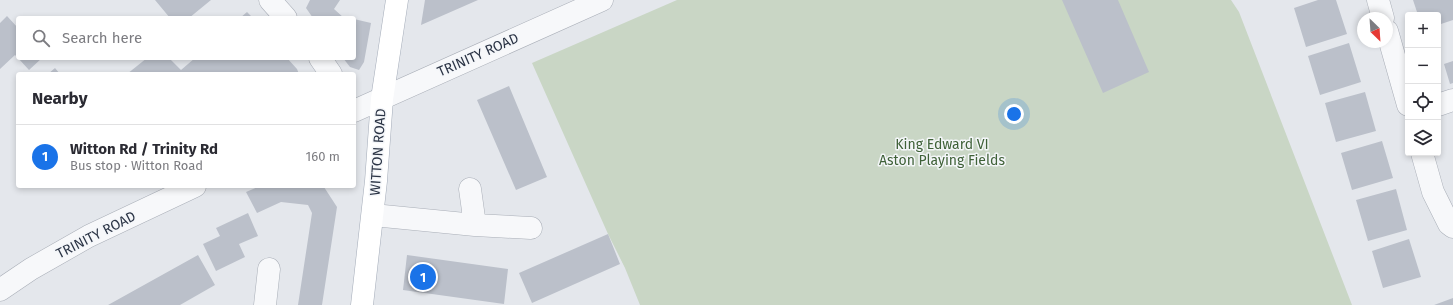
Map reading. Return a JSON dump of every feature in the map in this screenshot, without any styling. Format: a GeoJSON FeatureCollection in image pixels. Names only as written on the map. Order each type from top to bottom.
{"type":"FeatureCollection","features":[{"type":"Feature","properties":{"kind":"main road","name":"WITTON ROAD"},"geometry":{"type":"LineString","coordinates":[[362,305],[373,215],[382,99],[397,0]]}},
{"type":"Feature","properties":{"kind":"street"},"geometry":{"type":"LineString","coordinates":[[270,0],[284,16]]}},
{"type":"Feature","properties":{"kind":"street","name":"TRINITY ROAD"},"geometry":{"type":"LineString","coordinates":[[356,109],[382,99],[602,0]]}},
{"type":"Feature","properties":{"kind":"street"},"geometry":{"type":"LineString","coordinates":[[1378,0],[1381,12]]}},
{"type":"Feature","properties":{"kind":"street"},"geometry":{"type":"LineString","coordinates":[[1392,48],[1405,94]]}},
{"type":"Feature","properties":{"kind":"street"},"geometry":{"type":"LineString","coordinates":[[321,60],[330,72]]}},
{"type":"Feature","properties":{"kind":"street"},"geometry":{"type":"LineString","coordinates":[[1441,104],[1453,100]]}},
{"type":"Feature","properties":{"kind":"street"},"geometry":{"type":"LineString","coordinates":[[1423,156],[1433,192],[1449,224],[1453,227]]}},
{"type":"Feature","properties":{"kind":"street","name":"TRINITY ROAD"},"geometry":{"type":"LineString","coordinates":[[0,290],[31,269],[89,236],[191,188]]}},
{"type":"Feature","properties":{"kind":"street"},"geometry":{"type":"LineString","coordinates":[[470,189],[475,225]]}},
{"type":"Feature","properties":{"kind":"street"},"geometry":{"type":"LineString","coordinates":[[373,215],[475,225],[531,228]]}},
{"type":"Feature","properties":{"kind":"street"},"geometry":{"type":"LineString","coordinates":[[266,305],[268,269]]}},
{"type":"Feature","properties":{"kind":"green space","name":"King Edward VI Aston Playing Fields"},"geometry":{"type":"Polygon","coordinates":[[[677,0],[1231,0],[1239,12],[1352,305],[640,305],[625,268],[608,234],[532,63],[677,0]]]}},
{"type":"Feature","properties":{"kind":"building"},"geometry":{"type":"Polygon","coordinates":[[[155,0],[211,0],[191,16],[168,16],[155,0]]]}},
{"type":"Feature","properties":{"kind":"building"},"geometry":{"type":"Polygon","coordinates":[[[310,0],[340,0],[334,9],[342,16],[312,16],[306,8],[310,0]]]}},
{"type":"Feature","properties":{"kind":"building"},"geometry":{"type":"Polygon","coordinates":[[[425,0],[478,0],[421,25],[425,0]]]}},
{"type":"Feature","properties":{"kind":"building"},"geometry":{"type":"Polygon","coordinates":[[[1062,0],[1118,0],[1149,72],[1103,93],[1062,0]]]}},
{"type":"Feature","properties":{"kind":"building"},"geometry":{"type":"Polygon","coordinates":[[[1318,0],[1336,0],[1347,34],[1306,47],[1294,8],[1318,0]]]}},
{"type":"Feature","properties":{"kind":"building"},"geometry":{"type":"Polygon","coordinates":[[[1413,0],[1453,0],[1453,20],[1441,24],[1441,12],[1417,12],[1413,0]]]}},
{"type":"Feature","properties":{"kind":"building"},"geometry":{"type":"Polygon","coordinates":[[[247,12],[251,16],[242,16],[247,12]]]}},
{"type":"Feature","properties":{"kind":"building"},"geometry":{"type":"Polygon","coordinates":[[[7,16],[16,26],[16,56],[15,55],[0,69],[0,23],[7,16]]]}},
{"type":"Feature","properties":{"kind":"building"},"geometry":{"type":"Polygon","coordinates":[[[356,19],[371,23],[364,62],[359,70],[350,67],[345,60],[356,60],[356,19]]]}},
{"type":"Feature","properties":{"kind":"building"},"geometry":{"type":"Polygon","coordinates":[[[1349,43],[1361,82],[1320,95],[1308,56],[1349,43]]]}},
{"type":"Feature","properties":{"kind":"building"},"geometry":{"type":"Polygon","coordinates":[[[20,60],[40,60],[29,70],[20,60]]]}},
{"type":"Feature","properties":{"kind":"building"},"geometry":{"type":"Polygon","coordinates":[[[144,60],[171,60],[181,70],[193,60],[289,60],[298,72],[130,72],[144,60]]]}},
{"type":"Feature","properties":{"kind":"building"},"geometry":{"type":"Polygon","coordinates":[[[1453,61],[1453,83],[1450,84],[1444,64],[1453,61]]]}},
{"type":"Feature","properties":{"kind":"building"},"geometry":{"type":"Polygon","coordinates":[[[55,68],[58,72],[50,72],[55,68]]]}},
{"type":"Feature","properties":{"kind":"building"},"geometry":{"type":"Polygon","coordinates":[[[509,86],[547,177],[516,190],[477,100],[509,86]]]}},
{"type":"Feature","properties":{"kind":"building"},"geometry":{"type":"Polygon","coordinates":[[[1365,92],[1376,131],[1336,142],[1325,103],[1365,92]]]}},
{"type":"Feature","properties":{"kind":"building"},"geometry":{"type":"Polygon","coordinates":[[[1382,141],[1393,178],[1352,190],[1341,153],[1382,141]]]}},
{"type":"Feature","properties":{"kind":"building"},"geometry":{"type":"Polygon","coordinates":[[[255,188],[325,188],[337,207],[322,305],[298,305],[312,213],[308,205],[281,202],[257,213],[246,192],[255,188]]]}},
{"type":"Feature","properties":{"kind":"building"},"geometry":{"type":"Polygon","coordinates":[[[1396,189],[1407,230],[1368,241],[1356,200],[1396,189]]]}},
{"type":"Feature","properties":{"kind":"building"},"geometry":{"type":"Polygon","coordinates":[[[248,213],[258,236],[239,244],[245,257],[216,271],[203,244],[220,236],[216,228],[248,213]]]}},
{"type":"Feature","properties":{"kind":"building"},"geometry":{"type":"Polygon","coordinates":[[[608,234],[620,264],[532,303],[519,273],[608,234]]]}},
{"type":"Feature","properties":{"kind":"building"},"geometry":{"type":"Polygon","coordinates":[[[1409,239],[1421,277],[1383,288],[1372,251],[1409,239]]]}},
{"type":"Feature","properties":{"kind":"building"},"geometry":{"type":"Polygon","coordinates":[[[198,255],[215,285],[180,305],[108,305],[198,255]]]}},
{"type":"Feature","properties":{"kind":"building"},"geometry":{"type":"Polygon","coordinates":[[[407,255],[508,269],[504,304],[403,290],[407,255]]]}},
{"type":"Feature","properties":{"kind":"building"},"geometry":{"type":"Polygon","coordinates":[[[1453,298],[1453,305],[1434,305],[1453,298]]]}},
{"type":"Feature","properties":{"kind":"place","name":"Witton Rd / Trinity Rd"},"geometry":{"type":"Point","coordinates":[423,277]}}]}
